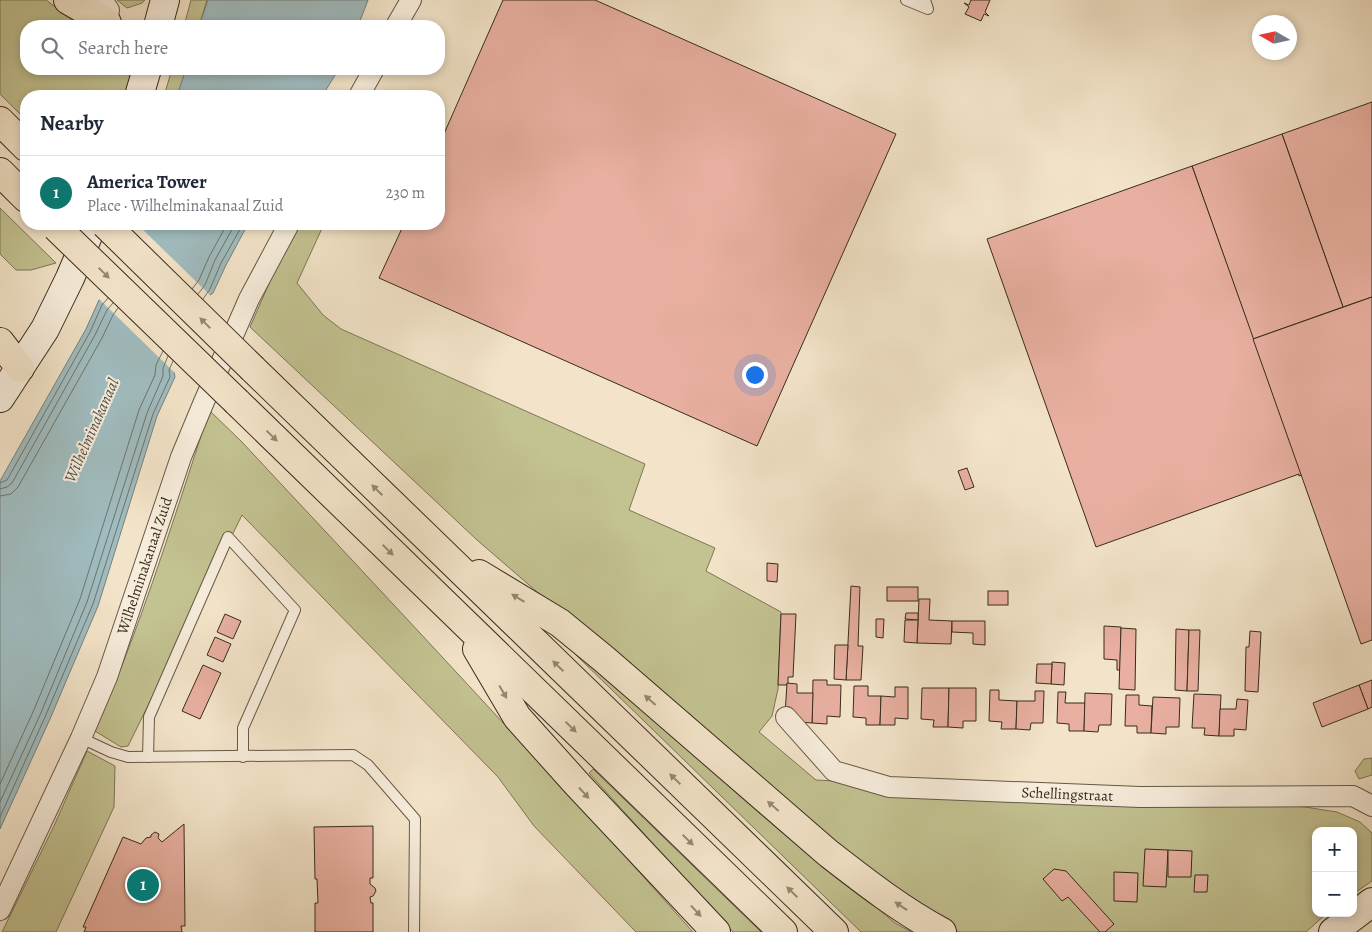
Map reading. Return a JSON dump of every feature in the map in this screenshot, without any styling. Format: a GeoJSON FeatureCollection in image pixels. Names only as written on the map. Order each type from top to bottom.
{"type":"FeatureCollection","features":[{"type":"Feature","properties":{"kind":"highway"},"geometry":{"type":"LineString","coordinates":[[68,0],[110,17]]}},
{"type":"Feature","properties":{"kind":"highway"},"geometry":{"type":"LineString","coordinates":[[0,121],[20,141]]}},
{"type":"Feature","properties":{"kind":"highway"},"geometry":{"type":"LineString","coordinates":[[0,172],[20,192]]}},
{"type":"Feature","properties":{"kind":"highway"},"geometry":{"type":"LineString","coordinates":[[60,230],[783,932]]}},
{"type":"Feature","properties":{"kind":"highway"},"geometry":{"type":"LineString","coordinates":[[111,230],[437,549],[834,932]]}},
{"type":"Feature","properties":{"kind":"highway"},"geometry":{"type":"LineString","coordinates":[[0,342],[20,368]]}},
{"type":"Feature","properties":{"kind":"highway"},"geometry":{"type":"LineString","coordinates":[[437,549],[560,623],[828,853],[866,883],[923,922],[942,932]]}},
{"type":"Feature","properties":{"kind":"highway"},"geometry":{"type":"LineString","coordinates":[[460,620],[517,717],[576,784],[716,932]]}},
{"type":"Feature","properties":{"kind":"street"},"geometry":{"type":"LineString","coordinates":[[160,20],[165,0]]}},
{"type":"Feature","properties":{"kind":"street"},"geometry":{"type":"LineString","coordinates":[[400,20],[412,0]]}},
{"type":"Feature","properties":{"kind":"street"},"geometry":{"type":"LineString","coordinates":[[141,90],[145,75]]}},
{"type":"Feature","properties":{"kind":"street"},"geometry":{"type":"LineString","coordinates":[[362,90],[371,75]]}},
{"type":"Feature","properties":{"kind":"street"},"geometry":{"type":"LineString","coordinates":[[0,398],[49,320],[70,278],[90,230]]}},
{"type":"Feature","properties":{"kind":"street","name":"Wilhelminakanaal Zuid"},"geometry":{"type":"LineString","coordinates":[[0,910],[81,738],[107,677],[180,457],[249,299],[286,230]]}},
{"type":"Feature","properties":{"kind":"street","name":"Schellingstraat"},"geometry":{"type":"LineString","coordinates":[[786,717],[834,770],[889,788],[1140,797],[1353,796],[1372,806]]}},
{"type":"Feature","properties":{"kind":"street"},"geometry":{"type":"LineString","coordinates":[[1333,932],[1372,902]]}},
{"type":"Feature","properties":{"kind":"lane"},"geometry":{"type":"LineString","coordinates":[[906,0],[928,9],[925,0]]}},
{"type":"Feature","properties":{"kind":"lane"},"geometry":{"type":"LineString","coordinates":[[148,757],[149,717],[228,537],[295,610],[244,728],[243,757]]}},
{"type":"Feature","properties":{"kind":"lane"},"geometry":{"type":"LineString","coordinates":[[81,738],[111,752],[128,757],[353,755],[368,765],[416,819],[414,932]]}},
{"type":"Feature","properties":{"kind":"shaded area"},"geometry":{"type":"Polygon","coordinates":[[[0,0],[46,0],[73,20],[20,20],[20,75],[130,75],[131,90],[20,90],[20,114],[0,94],[0,0]]]}},
{"type":"Feature","properties":{"kind":"shaded area"},"geometry":{"type":"Polygon","coordinates":[[[117,0],[145,0],[142,3],[127,8],[117,0]]]}},
{"type":"Feature","properties":{"kind":"shaded area"},"geometry":{"type":"Polygon","coordinates":[[[191,0],[207,0],[201,20],[186,20],[191,0]]]}},
{"type":"Feature","properties":{"kind":"shaded area"},"geometry":{"type":"Polygon","coordinates":[[[170,75],[184,75],[180,90],[166,90],[170,75]]]}},
{"type":"Feature","properties":{"kind":"shaded area"},"geometry":{"type":"Polygon","coordinates":[[[0,208],[20,228],[20,230],[22,230],[56,263],[31,270],[16,270],[0,254],[0,208]]]}},
{"type":"Feature","properties":{"kind":"shaded area"},"geometry":{"type":"Polygon","coordinates":[[[295,230],[321,230],[297,283],[323,315],[341,329],[645,464],[629,510],[715,548],[706,571],[781,612],[778,689],[772,716],[759,732],[816,780],[1247,802],[1337,812],[1360,822],[1372,833],[1372,881],[1357,891],[1357,827],[1312,827],[1312,917],[1323,917],[1306,932],[959,932],[948,927],[893,890],[587,635],[477,540],[250,327],[289,238],[295,230]]]}},
{"type":"Feature","properties":{"kind":"shaded area"},"geometry":{"type":"Polygon","coordinates":[[[211,412],[241,441],[468,685],[693,932],[636,932],[534,826],[498,777],[242,515],[128,746],[121,747],[95,731],[139,619],[166,544],[203,430],[211,412]]]}},
{"type":"Feature","properties":{"kind":"shaded area"},"geometry":{"type":"Polygon","coordinates":[[[575,654],[614,684],[736,790],[895,923],[911,932],[861,932],[575,654]]]}},
{"type":"Feature","properties":{"kind":"shaded area"},"geometry":{"type":"Polygon","coordinates":[[[87,751],[115,766],[114,807],[56,932],[2,932],[54,826],[87,751]]]}},
{"type":"Feature","properties":{"kind":"shaded area"},"geometry":{"type":"Polygon","coordinates":[[[1372,758],[1372,775],[1359,779],[1355,771],[1364,759],[1372,758]]]}},
{"type":"Feature","properties":{"kind":"shaded area"},"geometry":{"type":"Polygon","coordinates":[[[593,769],[761,932],[733,932],[589,773],[593,769]]]}},
{"type":"Feature","properties":{"kind":"water"},"geometry":{"type":"Polygon","coordinates":[[[208,0],[368,0],[360,20],[201,20],[208,0]]]}},
{"type":"Feature","properties":{"kind":"water"},"geometry":{"type":"Polygon","coordinates":[[[184,75],[335,75],[326,90],[179,90],[184,75]]]}},
{"type":"Feature","properties":{"kind":"water","name":"Wilhelminakanaal"},"geometry":{"type":"Polygon","coordinates":[[[134,230],[245,230],[213,293],[210,295],[174,371],[175,377],[157,416],[98,606],[50,719],[0,829],[0,481],[86,329],[99,300],[102,299],[134,230]]]}},
{"type":"Feature","properties":{"kind":"pier"},"geometry":{"type":"Polygon","coordinates":[[[131,230],[143,230],[212,297],[176,371],[177,375],[98,298],[131,230]]]}},
{"type":"Feature","properties":{"kind":"building"},"geometry":{"type":"Polygon","coordinates":[[[503,0],[595,0],[896,134],[757,446],[379,278],[401,230],[445,230],[445,131],[503,0]]]}},
{"type":"Feature","properties":{"kind":"building"},"geometry":{"type":"Polygon","coordinates":[[[971,0],[990,0],[985,12],[989,16],[984,14],[981,21],[965,14],[969,7],[964,3],[969,5],[971,0]]]}},
{"type":"Feature","properties":{"kind":"building"},"geometry":{"type":"Polygon","coordinates":[[[1372,102],[1372,297],[1343,307],[1282,134],[1372,102]]]}},
{"type":"Feature","properties":{"kind":"building"},"geometry":{"type":"Polygon","coordinates":[[[1282,134],[1343,307],[1253,339],[1192,166],[1282,134]]]}},
{"type":"Feature","properties":{"kind":"building"},"geometry":{"type":"Polygon","coordinates":[[[1192,166],[1302,475],[1299,476],[1299,474],[1096,547],[987,239],[1192,166]]]}},
{"type":"Feature","properties":{"kind":"building"},"geometry":{"type":"Polygon","coordinates":[[[1372,297],[1372,640],[1361,644],[1253,339],[1372,297]]]}},
{"type":"Feature","properties":{"kind":"building"},"geometry":{"type":"Polygon","coordinates":[[[967,468],[974,487],[965,490],[958,471],[967,468]]]}},
{"type":"Feature","properties":{"kind":"building"},"geometry":{"type":"Polygon","coordinates":[[[767,563],[778,564],[777,582],[767,581],[767,563]]]}},
{"type":"Feature","properties":{"kind":"building"},"geometry":{"type":"Polygon","coordinates":[[[851,586],[860,587],[858,646],[863,646],[861,680],[846,680],[851,586]]]}},
{"type":"Feature","properties":{"kind":"building"},"geometry":{"type":"Polygon","coordinates":[[[887,587],[918,587],[918,601],[887,601],[887,587]]]}},
{"type":"Feature","properties":{"kind":"building"},"geometry":{"type":"Polygon","coordinates":[[[988,591],[1008,591],[1008,605],[988,605],[988,591]]]}},
{"type":"Feature","properties":{"kind":"building"},"geometry":{"type":"Polygon","coordinates":[[[919,599],[930,599],[929,620],[952,621],[951,644],[917,643],[919,599]]]}},
{"type":"Feature","properties":{"kind":"building"},"geometry":{"type":"Polygon","coordinates":[[[906,613],[918,613],[918,620],[905,619],[906,613]]]}},
{"type":"Feature","properties":{"kind":"building"},"geometry":{"type":"Polygon","coordinates":[[[225,614],[241,621],[233,639],[217,632],[225,614]]]}},
{"type":"Feature","properties":{"kind":"building"},"geometry":{"type":"Polygon","coordinates":[[[781,614],[796,614],[793,677],[788,677],[786,685],[778,685],[781,614]]]}},
{"type":"Feature","properties":{"kind":"building"},"geometry":{"type":"Polygon","coordinates":[[[876,619],[884,619],[883,638],[876,637],[876,619]]]}},
{"type":"Feature","properties":{"kind":"building"},"geometry":{"type":"Polygon","coordinates":[[[905,620],[918,620],[917,643],[904,642],[905,620]]]}},
{"type":"Feature","properties":{"kind":"building"},"geometry":{"type":"Polygon","coordinates":[[[952,621],[985,621],[985,645],[973,644],[973,633],[952,632],[952,621]]]}},
{"type":"Feature","properties":{"kind":"building"},"geometry":{"type":"Polygon","coordinates":[[[1104,626],[1121,627],[1120,670],[1117,670],[1117,660],[1104,659],[1104,626]]]}},
{"type":"Feature","properties":{"kind":"building"},"geometry":{"type":"Polygon","coordinates":[[[1121,628],[1136,629],[1135,690],[1119,689],[1121,628]]]}},
{"type":"Feature","properties":{"kind":"building"},"geometry":{"type":"Polygon","coordinates":[[[1176,629],[1189,630],[1187,691],[1175,690],[1176,629]]]}},
{"type":"Feature","properties":{"kind":"building"},"geometry":{"type":"Polygon","coordinates":[[[1189,630],[1200,630],[1198,691],[1187,691],[1189,630]]]}},
{"type":"Feature","properties":{"kind":"building"},"geometry":{"type":"Polygon","coordinates":[[[1250,631],[1261,632],[1258,692],[1245,691],[1246,647],[1249,647],[1250,631]]]}},
{"type":"Feature","properties":{"kind":"building"},"geometry":{"type":"Polygon","coordinates":[[[215,637],[231,644],[223,662],[207,655],[215,637]]]}},
{"type":"Feature","properties":{"kind":"building"},"geometry":{"type":"Polygon","coordinates":[[[835,645],[848,645],[846,680],[834,679],[835,645]]]}},
{"type":"Feature","properties":{"kind":"building"},"geometry":{"type":"Polygon","coordinates":[[[1052,662],[1065,663],[1064,685],[1051,684],[1052,662]]]}},
{"type":"Feature","properties":{"kind":"building"},"geometry":{"type":"Polygon","coordinates":[[[1037,664],[1052,664],[1051,684],[1036,683],[1037,664]]]}},
{"type":"Feature","properties":{"kind":"building"},"geometry":{"type":"Polygon","coordinates":[[[203,665],[221,673],[200,719],[182,711],[203,665]]]}},
{"type":"Feature","properties":{"kind":"building"},"geometry":{"type":"Polygon","coordinates":[[[813,680],[827,680],[827,685],[841,685],[840,717],[827,716],[827,724],[812,723],[813,680]]]}},
{"type":"Feature","properties":{"kind":"building"},"geometry":{"type":"Polygon","coordinates":[[[1372,680],[1372,707],[1368,709],[1359,685],[1372,680]]]}},
{"type":"Feature","properties":{"kind":"building"},"geometry":{"type":"Polygon","coordinates":[[[787,683],[797,684],[797,693],[813,693],[812,723],[798,722],[785,715],[787,683]]]}},
{"type":"Feature","properties":{"kind":"building"},"geometry":{"type":"Polygon","coordinates":[[[1359,685],[1368,709],[1322,727],[1313,703],[1359,685]]]}},
{"type":"Feature","properties":{"kind":"building"},"geometry":{"type":"Polygon","coordinates":[[[854,686],[868,686],[868,696],[881,696],[880,725],[866,725],[866,718],[853,717],[854,686]]]}},
{"type":"Feature","properties":{"kind":"building"},"geometry":{"type":"Polygon","coordinates":[[[895,687],[908,687],[908,719],[895,718],[895,725],[880,725],[881,696],[895,697],[895,687]]]}},
{"type":"Feature","properties":{"kind":"building"},"geometry":{"type":"Polygon","coordinates":[[[922,688],[949,688],[948,727],[933,727],[934,720],[921,719],[922,688]]]}},
{"type":"Feature","properties":{"kind":"building"},"geometry":{"type":"Polygon","coordinates":[[[949,688],[976,688],[976,721],[963,721],[963,728],[948,727],[949,688]]]}},
{"type":"Feature","properties":{"kind":"building"},"geometry":{"type":"Polygon","coordinates":[[[990,690],[999,690],[999,700],[1017,701],[1016,729],[1001,729],[1002,722],[989,721],[990,690]]]}},
{"type":"Feature","properties":{"kind":"building"},"geometry":{"type":"Polygon","coordinates":[[[1035,691],[1044,691],[1043,723],[1031,723],[1030,730],[1016,729],[1017,701],[1035,701],[1035,691]]]}},
{"type":"Feature","properties":{"kind":"building"},"geometry":{"type":"Polygon","coordinates":[[[1058,692],[1066,692],[1065,703],[1085,703],[1084,731],[1069,731],[1069,724],[1057,723],[1058,692]]]}},
{"type":"Feature","properties":{"kind":"building"},"geometry":{"type":"Polygon","coordinates":[[[1085,693],[1112,694],[1111,725],[1099,725],[1098,732],[1084,731],[1085,693]]]}},
{"type":"Feature","properties":{"kind":"building"},"geometry":{"type":"Polygon","coordinates":[[[1194,694],[1221,695],[1219,736],[1204,735],[1205,728],[1192,728],[1194,694]]]}},
{"type":"Feature","properties":{"kind":"building"},"geometry":{"type":"Polygon","coordinates":[[[1126,695],[1139,695],[1139,705],[1152,706],[1151,733],[1137,733],[1137,726],[1125,726],[1126,695]]]}},
{"type":"Feature","properties":{"kind":"building"},"geometry":{"type":"Polygon","coordinates":[[[1153,697],[1180,698],[1179,727],[1166,727],[1166,734],[1151,733],[1153,697]]]}},
{"type":"Feature","properties":{"kind":"building"},"geometry":{"type":"Polygon","coordinates":[[[1237,699],[1248,700],[1246,730],[1234,729],[1234,736],[1219,736],[1220,709],[1236,709],[1237,699]]]}},
{"type":"Feature","properties":{"kind":"building"},"geometry":{"type":"Polygon","coordinates":[[[184,824],[185,926],[181,926],[182,932],[84,932],[86,927],[83,927],[123,837],[141,844],[155,832],[159,834],[158,838],[162,842],[184,824]]]}},
{"type":"Feature","properties":{"kind":"building"},"geometry":{"type":"Polygon","coordinates":[[[373,826],[373,878],[370,878],[370,884],[376,891],[370,897],[371,903],[373,903],[373,932],[315,932],[315,903],[318,903],[317,879],[315,879],[314,827],[373,826]]]}},
{"type":"Feature","properties":{"kind":"building"},"geometry":{"type":"Polygon","coordinates":[[[1145,849],[1168,850],[1166,887],[1143,886],[1145,849]]]}},
{"type":"Feature","properties":{"kind":"building"},"geometry":{"type":"Polygon","coordinates":[[[1168,850],[1192,851],[1191,877],[1168,877],[1168,850]]]}},
{"type":"Feature","properties":{"kind":"building"},"geometry":{"type":"Polygon","coordinates":[[[1054,869],[1066,871],[1114,924],[1105,932],[1100,932],[1068,897],[1062,901],[1043,879],[1054,869]]]}},
{"type":"Feature","properties":{"kind":"building"},"geometry":{"type":"Polygon","coordinates":[[[1114,872],[1138,873],[1137,902],[1114,901],[1114,872]]]}},
{"type":"Feature","properties":{"kind":"building"},"geometry":{"type":"Polygon","coordinates":[[[1195,875],[1208,875],[1207,892],[1194,892],[1195,875]]]}},
{"type":"Feature","properties":{"kind":"place","name":"America Tower"},"geometry":{"type":"Point","coordinates":[143,885]}}]}
